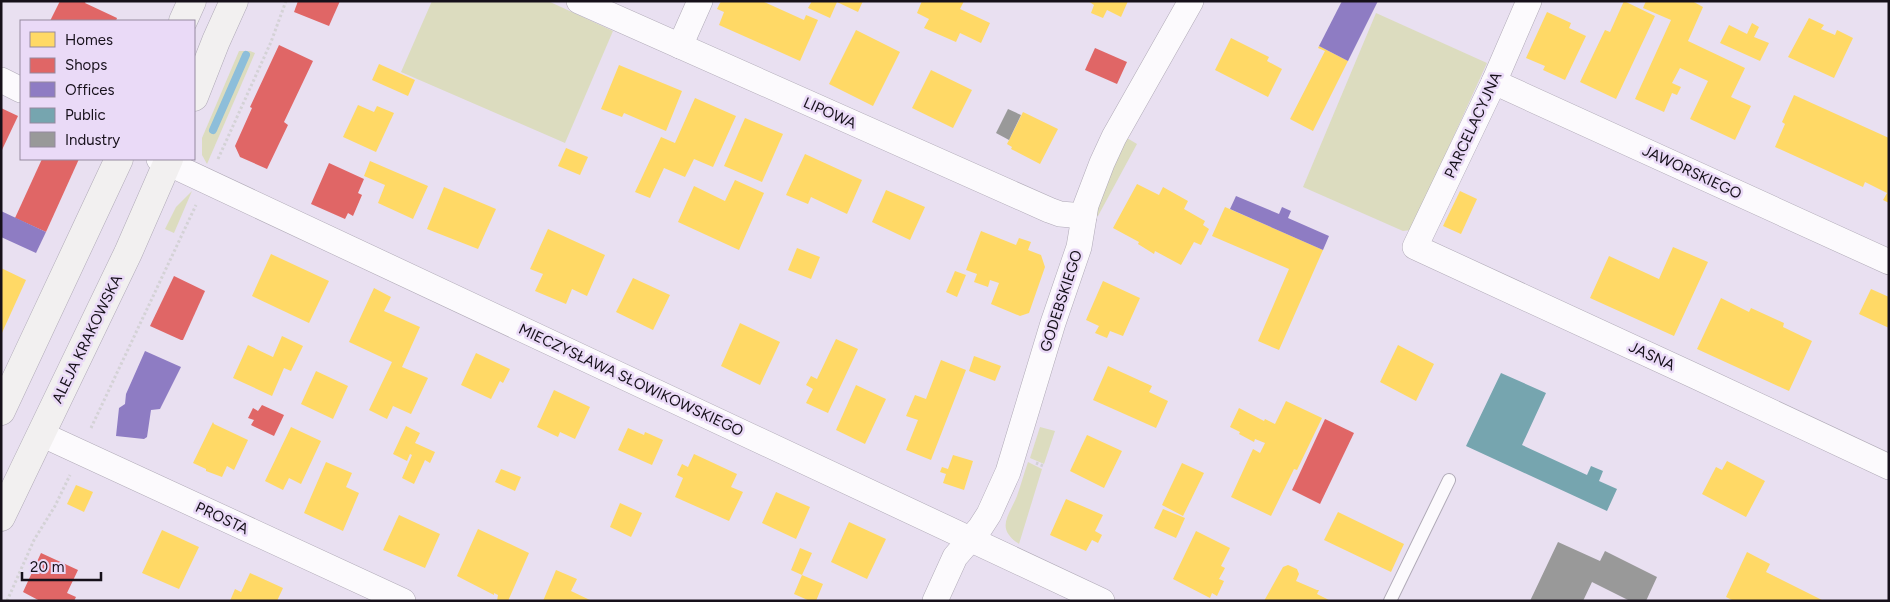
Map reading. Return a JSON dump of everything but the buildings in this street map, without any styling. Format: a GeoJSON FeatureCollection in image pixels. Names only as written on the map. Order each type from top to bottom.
{"type":"FeatureCollection","features":[{"type":"Feature","properties":{"kind":"main road"},"geometry":{"type":"LineString","coordinates":[[183,20],[192,1]]}},
{"type":"Feature","properties":{"kind":"main road"},"geometry":{"type":"LineString","coordinates":[[195,94],[234,1]]}},
{"type":"Feature","properties":{"kind":"main road"},"geometry":{"type":"LineString","coordinates":[[1,411],[92,212],[118,160]]}},
{"type":"Feature","properties":{"kind":"main road","name":"ALEJA KRAKOWSKA"},"geometry":{"type":"LineString","coordinates":[[1,517],[128,253],[165,160]]}},
{"type":"Feature","properties":{"kind":"street","name":"LIPOWA"},"geometry":{"type":"LineString","coordinates":[[579,1],[1049,210],[1060,214],[1084,216]]}},
{"type":"Feature","properties":{"kind":"street"},"geometry":{"type":"LineString","coordinates":[[680,46],[700,1]]}},
{"type":"Feature","properties":{"kind":"street","name":"GODEBSKIEGO"},"geometry":{"type":"LineString","coordinates":[[935,601],[955,557],[989,514],[1008,472],[1053,323],[1079,247],[1084,216],[1096,178],[1114,137],[1191,1]]}},
{"type":"Feature","properties":{"kind":"street","name":"PARCELACYJNA"},"geometry":{"type":"LineString","coordinates":[[1415,247],[1494,82],[1530,1]]}},
{"type":"Feature","properties":{"kind":"street"},"geometry":{"type":"LineString","coordinates":[[1,80],[20,90]]}},
{"type":"Feature","properties":{"kind":"street","name":"JAWORSKIEGO"},"geometry":{"type":"LineString","coordinates":[[1494,82],[1889,262]]}},
{"type":"Feature","properties":{"kind":"street","name":"MIECZYSŁAWA SŁOWIKOWSKIEGO"},"geometry":{"type":"LineString","coordinates":[[165,160],[1102,601]]}},
{"type":"Feature","properties":{"kind":"street","name":"JASNA"},"geometry":{"type":"LineString","coordinates":[[1415,247],[1889,467]]}},
{"type":"Feature","properties":{"kind":"street","name":"PROSTA"},"geometry":{"type":"LineString","coordinates":[[41,434],[403,601]]}},
{"type":"Feature","properties":{"kind":"lane"},"geometry":{"type":"LineString","coordinates":[[1390,601],[1449,480]]}},
{"type":"Feature","properties":{"kind":"path"},"geometry":{"type":"LineString","coordinates":[[216,165],[271,42],[286,1]]}},
{"type":"Feature","properties":{"kind":"path"},"geometry":{"type":"LineString","coordinates":[[89,432],[197,203]]}},
{"type":"Feature","properties":{"kind":"path"},"geometry":{"type":"LineString","coordinates":[[7,601],[37,535],[55,506],[71,472]]}},
{"type":"Feature","properties":{"kind":"green space"},"geometry":{"type":"Polygon","coordinates":[[[432,1],[548,1],[613,31],[565,143],[401,72],[432,1]]]}},
{"type":"Feature","properties":{"kind":"green space"},"geometry":{"type":"Polygon","coordinates":[[[1376,13],[1487,63],[1411,230],[1403,231],[1303,187],[1376,13]]]}},
{"type":"Feature","properties":{"kind":"green space"},"geometry":{"type":"Polygon","coordinates":[[[239,51],[255,53],[207,164],[202,155],[202,138],[239,51]]]}},
{"type":"Feature","properties":{"kind":"green space"},"geometry":{"type":"Polygon","coordinates":[[[1127,138],[1137,144],[1098,216],[1095,215],[1102,192],[1127,138]]]}},
{"type":"Feature","properties":{"kind":"green space"},"geometry":{"type":"Polygon","coordinates":[[[192,191],[174,233],[165,229],[176,207],[192,191]]]}},
{"type":"Feature","properties":{"kind":"green space"},"geometry":{"type":"Polygon","coordinates":[[[1040,427],[1055,431],[1044,464],[1030,458],[1040,427]]]}},
{"type":"Feature","properties":{"kind":"green space"},"geometry":{"type":"Polygon","coordinates":[[[1028,462],[1042,469],[1019,544],[1007,533],[1006,522],[1028,462]]]}},
{"type":"Feature","properties":{"kind":"waterway"},"geometry":{"type":"LineString","coordinates":[[213,130],[246,55]]}}]}
